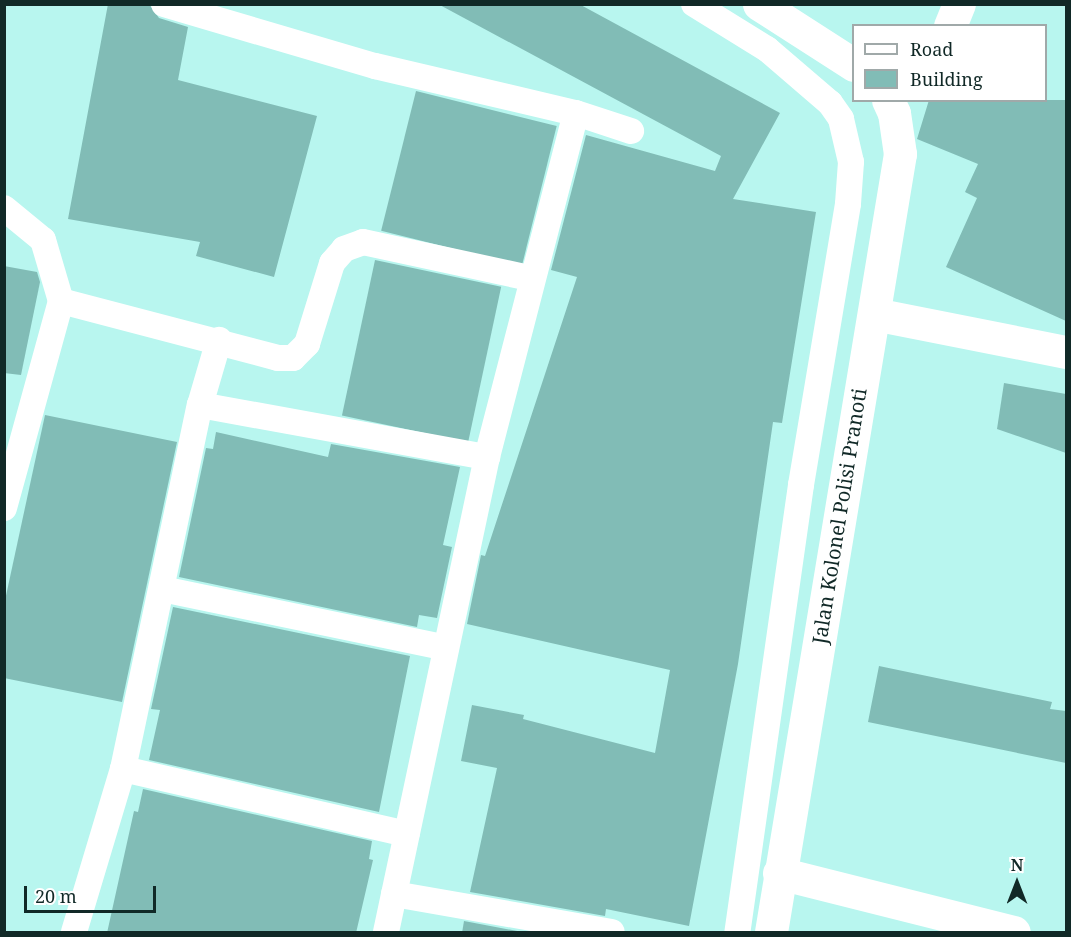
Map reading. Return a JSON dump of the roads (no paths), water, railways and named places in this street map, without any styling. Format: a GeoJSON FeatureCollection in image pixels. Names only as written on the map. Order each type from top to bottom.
{"type":"FeatureCollection","features":[{"type":"Feature","properties":{"kind":"street"},"geometry":{"type":"LineString","coordinates":[[759,4],[852,64]]}},
{"type":"Feature","properties":{"kind":"street"},"geometry":{"type":"LineString","coordinates":[[951,24],[959,4]]}},
{"type":"Feature","properties":{"kind":"street","name":"Jalan Kolonel Polisi Pranoti"},"geometry":{"type":"LineString","coordinates":[[771,933],[779,873],[900,154],[896,104]]}},
{"type":"Feature","properties":{"kind":"street"},"geometry":{"type":"LineString","coordinates":[[874,314],[1066,352]]}},
{"type":"Feature","properties":{"kind":"street"},"geometry":{"type":"LineString","coordinates":[[779,873],[1014,933]]}},
{"type":"Feature","properties":{"kind":"lane"},"geometry":{"type":"LineString","coordinates":[[164,4],[375,66],[576,112],[631,131]]}},
{"type":"Feature","properties":{"kind":"lane"},"geometry":{"type":"LineString","coordinates":[[694,4],[767,49],[830,103],[841,119],[851,162],[848,204],[801,484],[737,933]]}},
{"type":"Feature","properties":{"kind":"lane"},"geometry":{"type":"LineString","coordinates":[[386,933],[487,457],[530,278],[576,112]]}},
{"type":"Feature","properties":{"kind":"lane"},"geometry":{"type":"LineString","coordinates":[[4,208],[42,240],[61,301],[4,508]]}},
{"type":"Feature","properties":{"kind":"lane"},"geometry":{"type":"LineString","coordinates":[[61,301],[219,340],[278,358],[293,358],[307,344],[333,263],[344,249],[363,242],[530,278]]}},
{"type":"Feature","properties":{"kind":"lane"},"geometry":{"type":"LineString","coordinates":[[74,933],[123,769],[200,405],[219,340]]}},
{"type":"Feature","properties":{"kind":"lane"},"geometry":{"type":"LineString","coordinates":[[200,405],[487,457]]}},
{"type":"Feature","properties":{"kind":"lane"},"geometry":{"type":"LineString","coordinates":[[162,589],[446,648]]}},
{"type":"Feature","properties":{"kind":"lane"},"geometry":{"type":"LineString","coordinates":[[123,769],[407,834]]}},
{"type":"Feature","properties":{"kind":"lane"},"geometry":{"type":"LineString","coordinates":[[394,894],[612,933]]}}]}
